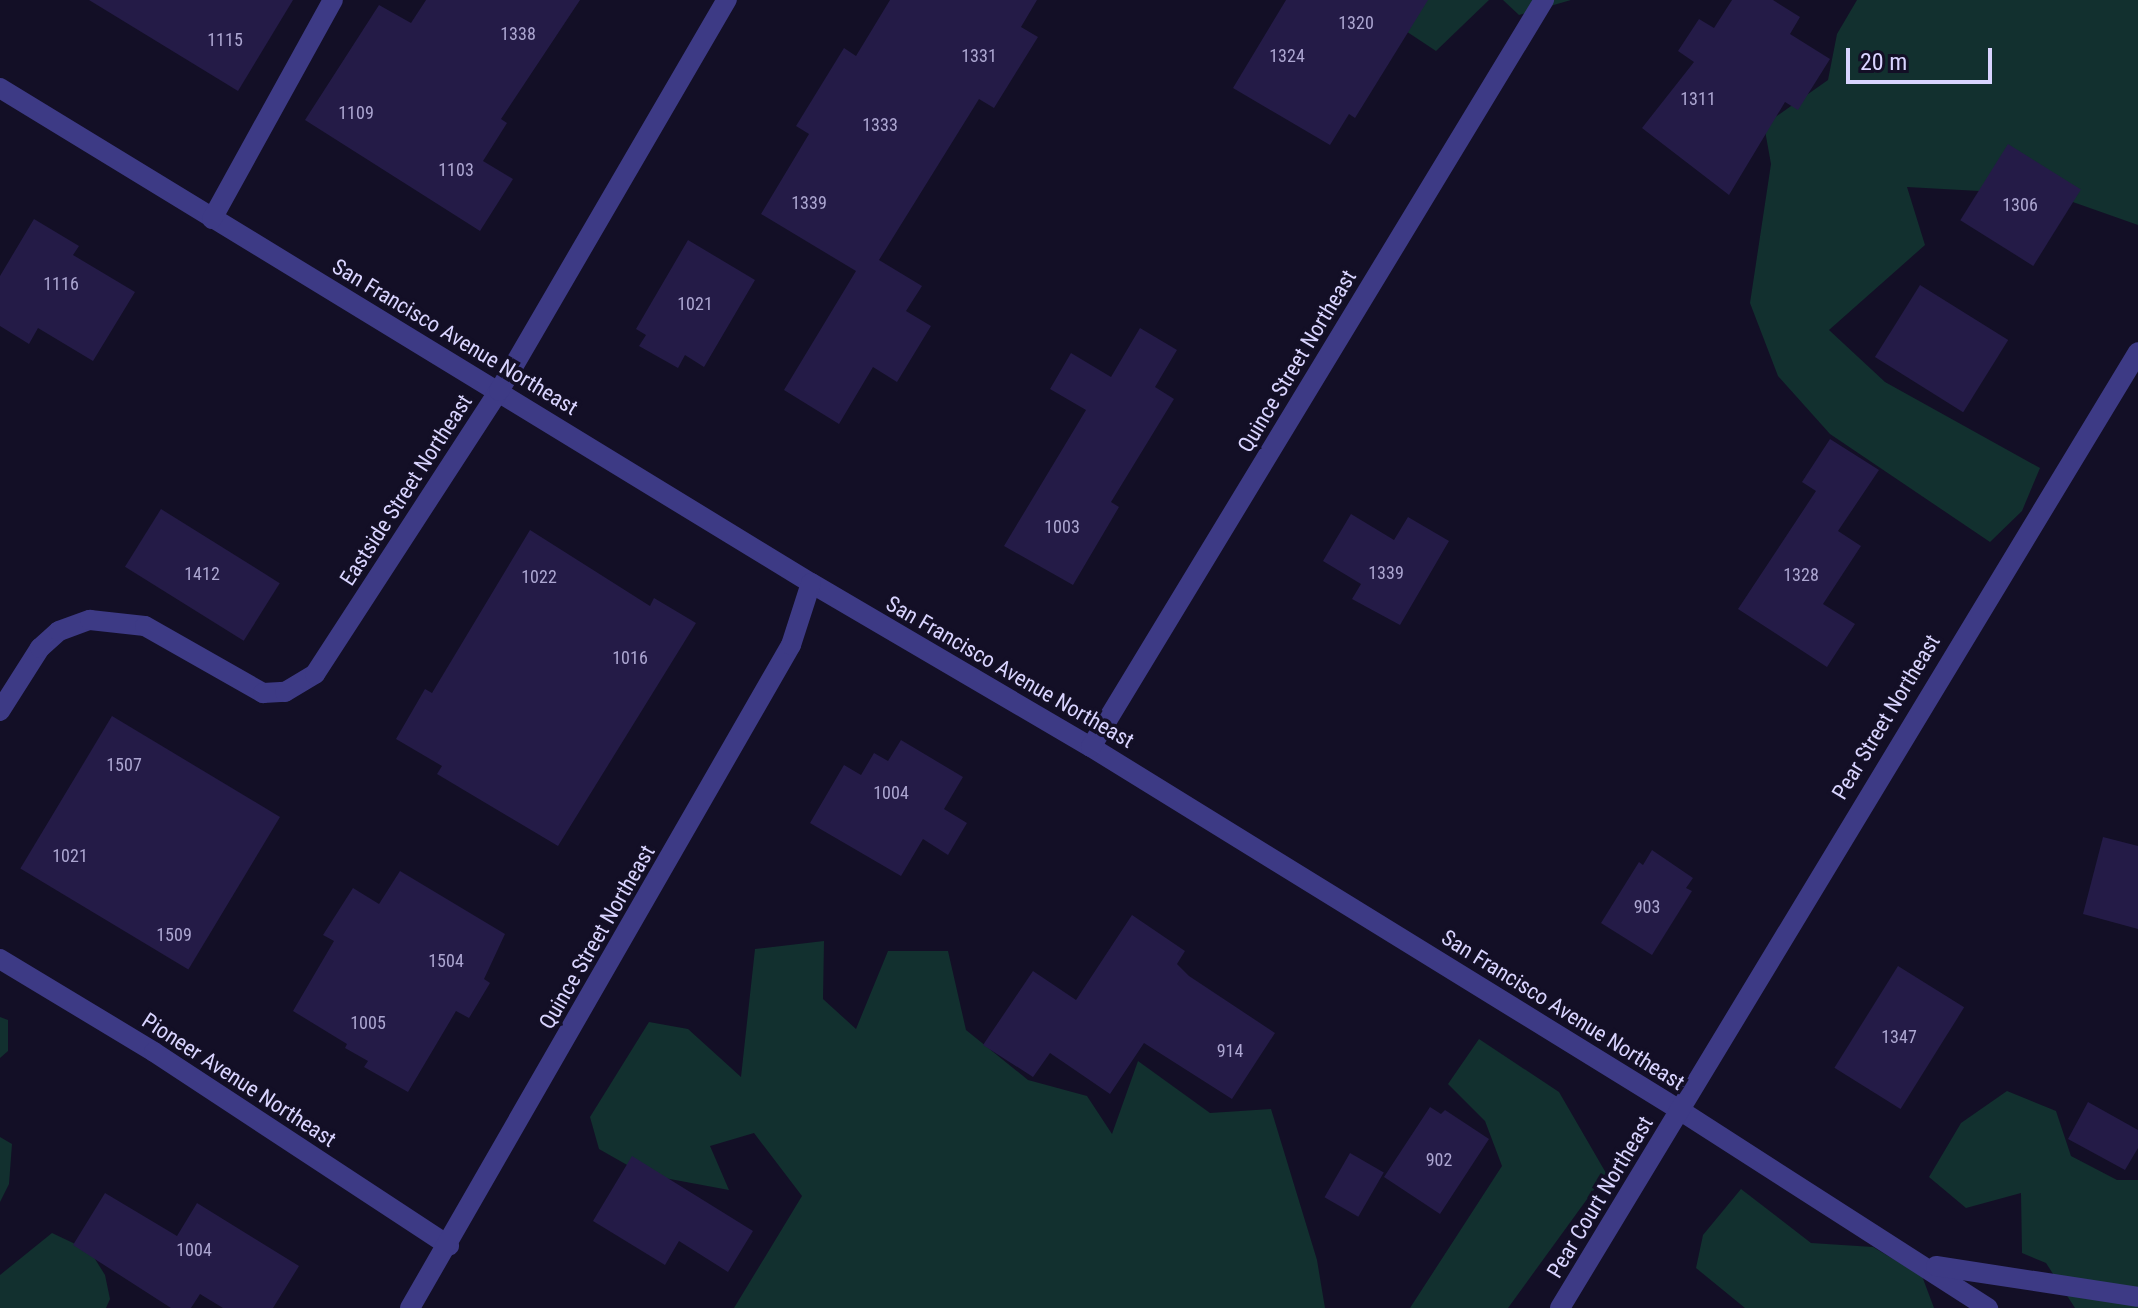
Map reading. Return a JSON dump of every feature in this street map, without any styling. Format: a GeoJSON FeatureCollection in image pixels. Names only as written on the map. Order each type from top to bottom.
{"type":"FeatureCollection","features":[{"type":"Feature","properties":{"kind":"street"},"geometry":{"type":"LineString","coordinates":[[212,219],[333,0]]}},
{"type":"Feature","properties":{"kind":"street","name":"Eastside Street Northeast"},"geometry":{"type":"LineString","coordinates":[[0,711],[40,648],[59,631],[90,620],[145,626],[263,693],[285,692],[315,674],[499,391],[727,0]]}},
{"type":"Feature","properties":{"kind":"street","name":"Quince Street Northeast"},"geometry":{"type":"LineString","coordinates":[[1091,747],[1544,0]]}},
{"type":"Feature","properties":{"kind":"street","name":"San Francisco Avenue Northeast"},"geometry":{"type":"LineString","coordinates":[[0,88],[811,583],[1091,747],[1681,1111],[1988,1308]]}},
{"type":"Feature","properties":{"kind":"street","name":"Pear Street Northeast"},"geometry":{"type":"LineString","coordinates":[[1681,1111],[1941,671],[2138,352]]}},
{"type":"Feature","properties":{"kind":"street","name":"Quince Street Northeast"},"geometry":{"type":"LineString","coordinates":[[410,1308],[449,1246],[791,645],[811,583]]}},
{"type":"Feature","properties":{"kind":"street","name":"Pioneer Avenue Northeast"},"geometry":{"type":"LineString","coordinates":[[0,959],[154,1052],[449,1246]]}},
{"type":"Feature","properties":{"kind":"street","name":"Pear Court Northeast"},"geometry":{"type":"LineString","coordinates":[[1560,1308],[1681,1111]]}},
{"type":"Feature","properties":{"kind":"street"},"geometry":{"type":"LineString","coordinates":[[1922,1263],[2138,1297]]}},
{"type":"Feature","properties":{"kind":"green space"},"geometry":{"type":"Polygon","coordinates":[[[1359,0],[1489,0],[1436,51],[1359,0]]]}},
{"type":"Feature","properties":{"kind":"green space"},"geometry":{"type":"Polygon","coordinates":[[[1503,0],[1571,0],[1519,15],[1503,0]]]}},
{"type":"Feature","properties":{"kind":"green space"},"geometry":{"type":"Polygon","coordinates":[[[1857,0],[2138,0],[2138,225],[2053,195],[1907,187],[1925,245],[1829,330],[1885,382],[2040,468],[2022,511],[1990,542],[1830,434],[1778,376],[1750,303],[1771,164],[1764,125],[1828,80],[1837,34],[1857,0]]]}},
{"type":"Feature","properties":{"kind":"green space"},"geometry":{"type":"Polygon","coordinates":[[[824,941],[823,999],[856,1029],[888,951],[948,951],[966,1030],[1028,1080],[1087,1096],[1112,1134],[1138,1061],[1210,1113],[1271,1109],[1317,1260],[1325,1308],[734,1308],[802,1196],[754,1133],[710,1146],[729,1190],[643,1174],[599,1149],[590,1117],[649,1022],[688,1029],[741,1077],[755,949],[824,941]]]}},
{"type":"Feature","properties":{"kind":"green space"},"geometry":{"type":"Polygon","coordinates":[[[0,1017],[8,1020],[8,1051],[0,1058],[0,1017]]]}},
{"type":"Feature","properties":{"kind":"green space"},"geometry":{"type":"Polygon","coordinates":[[[1479,1039],[1559,1092],[1606,1173],[1508,1308],[1410,1308],[1502,1166],[1485,1121],[1448,1084],[1479,1039]]]}},
{"type":"Feature","properties":{"kind":"green space"},"geometry":{"type":"Polygon","coordinates":[[[2007,1091],[2056,1111],[2071,1156],[2117,1180],[2138,1180],[2138,1308],[2075,1308],[2046,1263],[2022,1253],[2021,1193],[1966,1208],[1929,1177],[1961,1123],[2007,1091]]]}},
{"type":"Feature","properties":{"kind":"green space"},"geometry":{"type":"Polygon","coordinates":[[[0,1137],[12,1144],[9,1184],[0,1202],[0,1137]]]}},
{"type":"Feature","properties":{"kind":"green space"},"geometry":{"type":"Polygon","coordinates":[[[1741,1189],[1811,1243],[1873,1247],[1922,1276],[1934,1308],[1745,1308],[1696,1268],[1703,1235],[1741,1189]]]}},
{"type":"Feature","properties":{"kind":"green space"},"geometry":{"type":"Polygon","coordinates":[[[52,1233],[90,1251],[105,1275],[110,1299],[106,1308],[0,1308],[0,1275],[52,1233]]]}},
{"type":"Feature","properties":{"kind":"building"},"geometry":{"type":"Polygon","coordinates":[[[89,0],[293,0],[238,91],[89,0]]]}},
{"type":"Feature","properties":{"kind":"building"},"geometry":{"type":"Polygon","coordinates":[[[426,0],[580,0],[501,119],[507,123],[483,161],[513,179],[480,231],[305,120],[379,5],[411,23],[426,0]]]}},
{"type":"Feature","properties":{"kind":"building"},"geometry":{"type":"Polygon","coordinates":[[[890,0],[1037,0],[1021,27],[1038,37],[994,108],[979,99],[879,260],[922,286],[906,311],[931,326],[897,382],[873,367],[839,424],[784,390],[856,271],[761,214],[809,134],[796,126],[844,48],[856,56],[890,0]]]}},
{"type":"Feature","properties":{"kind":"building"},"geometry":{"type":"Polygon","coordinates":[[[1286,0],[1428,0],[1355,118],[1349,114],[1330,145],[1233,88],[1286,0]]]}},
{"type":"Feature","properties":{"kind":"building"},"geometry":{"type":"Polygon","coordinates":[[[1732,0],[1773,0],[1800,17],[1790,34],[1830,59],[1798,110],[1785,102],[1729,195],[1642,128],[1694,62],[1678,51],[1699,19],[1714,28],[1732,0]]]}},
{"type":"Feature","properties":{"kind":"building"},"geometry":{"type":"Polygon","coordinates":[[[2008,144],[2081,190],[2033,266],[1960,220],[2008,144]]]}},
{"type":"Feature","properties":{"kind":"building"},"geometry":{"type":"Polygon","coordinates":[[[34,219],[79,246],[73,255],[135,292],[93,361],[38,328],[29,344],[0,326],[0,276],[34,219]]]}},
{"type":"Feature","properties":{"kind":"building"},"geometry":{"type":"Polygon","coordinates":[[[688,240],[755,280],[704,367],[685,355],[678,368],[639,346],[646,335],[636,329],[688,240]]]}},
{"type":"Feature","properties":{"kind":"building"},"geometry":{"type":"Polygon","coordinates":[[[1920,285],[2008,340],[1963,412],[1875,357],[1920,285]]]}},
{"type":"Feature","properties":{"kind":"building"},"geometry":{"type":"Polygon","coordinates":[[[1140,328],[1177,350],[1155,387],[1174,399],[1111,502],[1119,507],[1073,585],[1004,546],[1086,410],[1050,389],[1071,353],[1111,377],[1140,328]]]}},
{"type":"Feature","properties":{"kind":"building"},"geometry":{"type":"Polygon","coordinates":[[[1830,439],[1879,470],[1838,531],[1861,546],[1823,604],[1855,624],[1827,667],[1738,609],[1816,491],[1802,482],[1830,439]]]}},
{"type":"Feature","properties":{"kind":"building"},"geometry":{"type":"Polygon","coordinates":[[[161,509],[280,583],[244,641],[125,567],[161,509]]]}},
{"type":"Feature","properties":{"kind":"building"},"geometry":{"type":"Polygon","coordinates":[[[1351,514],[1394,540],[1408,517],[1449,541],[1400,625],[1352,599],[1361,584],[1323,561],[1351,514]]]}},
{"type":"Feature","properties":{"kind":"building"},"geometry":{"type":"Polygon","coordinates":[[[530,530],[650,606],[654,598],[696,623],[558,846],[437,774],[442,766],[396,739],[425,689],[432,693],[530,530]]]}},
{"type":"Feature","properties":{"kind":"building"},"geometry":{"type":"Polygon","coordinates":[[[112,716],[280,817],[188,970],[20,869],[112,716]]]}},
{"type":"Feature","properties":{"kind":"building"},"geometry":{"type":"Polygon","coordinates":[[[901,740],[963,777],[944,809],[967,823],[948,855],[923,839],[901,876],[810,823],[844,765],[861,775],[874,753],[888,761],[901,740]]]}},
{"type":"Feature","properties":{"kind":"building"},"geometry":{"type":"Polygon","coordinates":[[[2103,837],[2138,846],[2138,929],[2083,914],[2103,837]]]}},
{"type":"Feature","properties":{"kind":"building"},"geometry":{"type":"Polygon","coordinates":[[[1652,850],[1693,878],[1686,888],[1692,891],[1652,955],[1601,923],[1639,862],[1643,865],[1652,850]]]}},
{"type":"Feature","properties":{"kind":"building"},"geometry":{"type":"Polygon","coordinates":[[[400,871],[505,934],[484,979],[490,983],[469,1018],[456,1011],[408,1092],[364,1067],[368,1061],[345,1048],[347,1044],[293,1011],[334,941],[323,935],[353,888],[379,904],[400,871]]]}},
{"type":"Feature","properties":{"kind":"building"},"geometry":{"type":"Polygon","coordinates":[[[1132,915],[1185,951],[1177,964],[1189,976],[1275,1033],[1232,1099],[1144,1043],[1110,1094],[1050,1053],[1033,1077],[983,1045],[1033,971],[1076,1000],[1132,915]]]}},
{"type":"Feature","properties":{"kind":"building"},"geometry":{"type":"Polygon","coordinates":[[[1898,966],[1964,1007],[1901,1109],[1834,1068],[1898,966]]]}},
{"type":"Feature","properties":{"kind":"building"},"geometry":{"type":"Polygon","coordinates":[[[2088,1102],[2138,1130],[2138,1148],[2125,1170],[2068,1139],[2088,1102]]]}},
{"type":"Feature","properties":{"kind":"building"},"geometry":{"type":"Polygon","coordinates":[[[1430,1107],[1441,1114],[1445,1110],[1489,1139],[1440,1214],[1384,1177],[1430,1107]]]}},
{"type":"Feature","properties":{"kind":"building"},"geometry":{"type":"Polygon","coordinates":[[[1350,1153],[1384,1172],[1358,1217],[1324,1197],[1350,1153]]]}},
{"type":"Feature","properties":{"kind":"building"},"geometry":{"type":"Polygon","coordinates":[[[632,1156],[753,1231],[728,1272],[679,1241],[665,1265],[593,1221],[632,1156]]]}},
{"type":"Feature","properties":{"kind":"building"},"geometry":{"type":"Polygon","coordinates":[[[105,1193],[177,1236],[197,1203],[299,1266],[273,1308],[223,1308],[200,1294],[191,1308],[171,1308],[73,1245],[105,1193]]]}}]}
